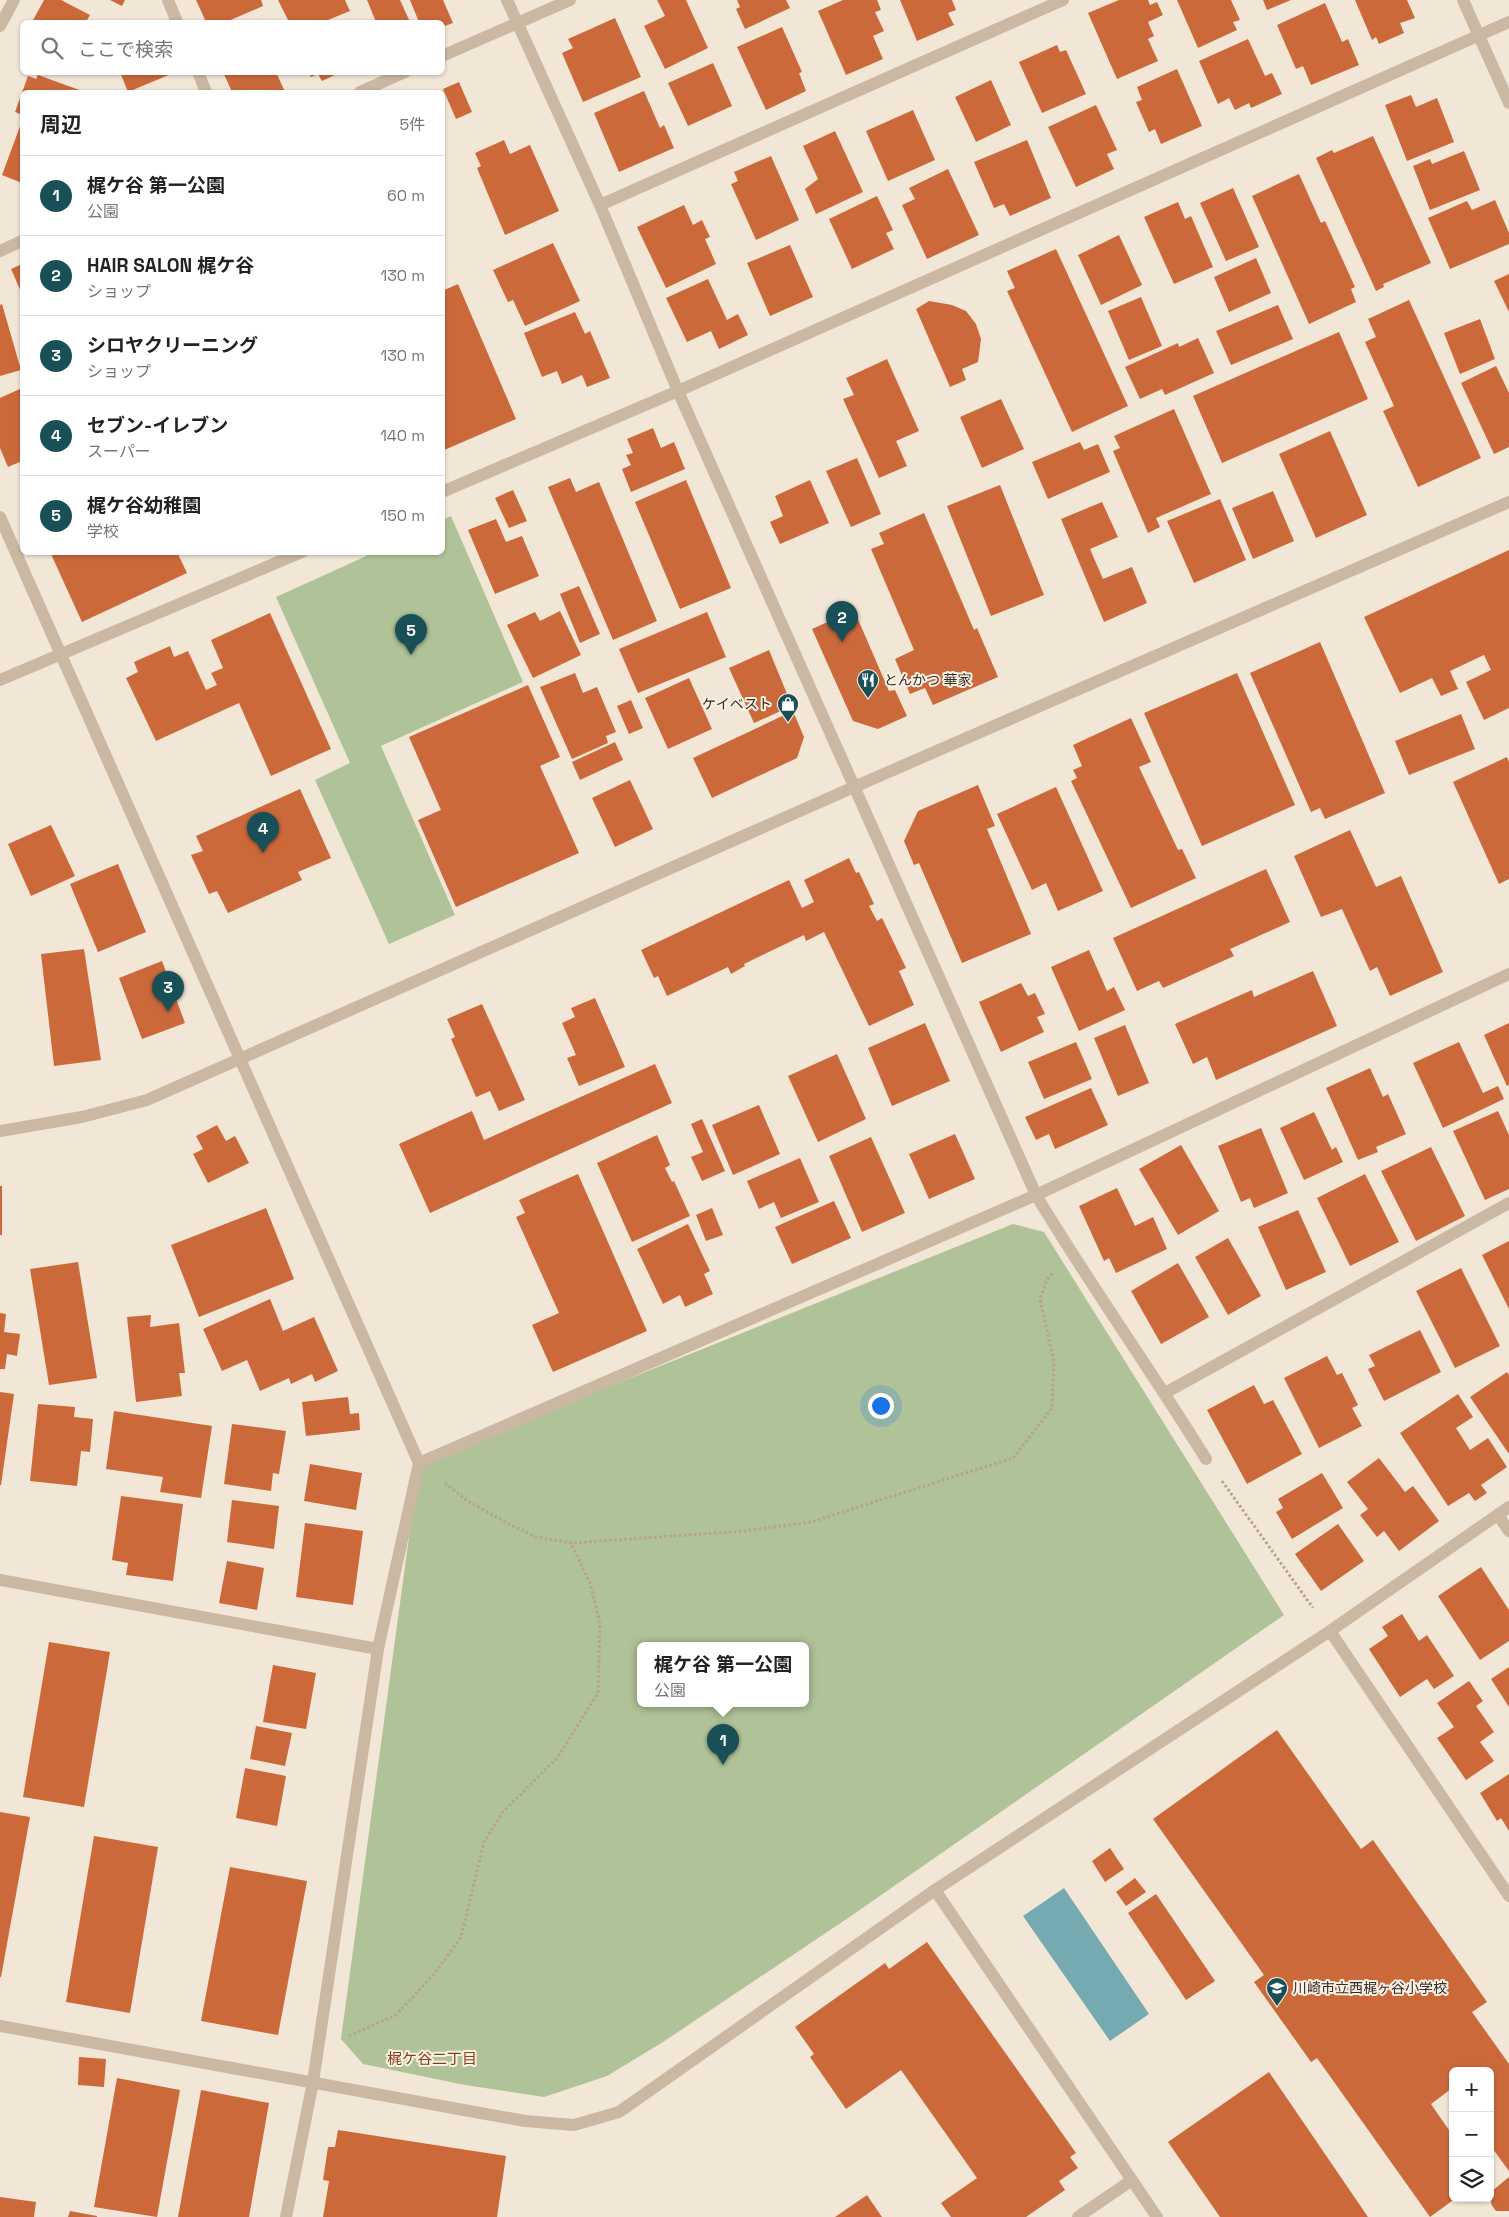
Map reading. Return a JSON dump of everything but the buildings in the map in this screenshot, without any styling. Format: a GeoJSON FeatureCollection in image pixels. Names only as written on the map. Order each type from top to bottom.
{"type":"FeatureCollection","features":[{"type":"Feature","properties":{"kind":"street"},"geometry":{"type":"LineString","coordinates":[[0,26],[14,0]]}},
{"type":"Feature","properties":{"kind":"street"},"geometry":{"type":"LineString","coordinates":[[168,0],[176,20]]}},
{"type":"Feature","properties":{"kind":"street"},"geometry":{"type":"LineString","coordinates":[[507,0],[600,205],[678,391],[1036,1195],[1072,1256],[1165,1393],[1206,1459]]}},
{"type":"Feature","properties":{"kind":"street"},"geometry":{"type":"LineString","coordinates":[[445,55],[570,0]]}},
{"type":"Feature","properties":{"kind":"street"},"geometry":{"type":"LineString","coordinates":[[600,205],[1063,0]]}},
{"type":"Feature","properties":{"kind":"street"},"geometry":{"type":"LineString","coordinates":[[1463,0],[1509,103]]}},
{"type":"Feature","properties":{"kind":"street"},"geometry":{"type":"LineString","coordinates":[[445,491],[678,391],[1509,22]]}},
{"type":"Feature","properties":{"kind":"street"},"geometry":{"type":"LineString","coordinates":[[199,75],[205,90]]}},
{"type":"Feature","properties":{"kind":"street"},"geometry":{"type":"LineString","coordinates":[[364,90],[398,75]]}},
{"type":"Feature","properties":{"kind":"street"},"geometry":{"type":"LineString","coordinates":[[0,251],[20,242]]}},
{"type":"Feature","properties":{"kind":"street"},"geometry":{"type":"LineString","coordinates":[[0,1131],[82,1117],[147,1100],[854,787],[1509,502]]}},
{"type":"Feature","properties":{"kind":"street"},"geometry":{"type":"LineString","coordinates":[[0,517],[419,1462],[378,1650],[312,2082],[286,2217]]}},
{"type":"Feature","properties":{"kind":"street"},"geometry":{"type":"LineString","coordinates":[[0,680],[62,656],[295,555]]}},
{"type":"Feature","properties":{"kind":"street"},"geometry":{"type":"LineString","coordinates":[[419,1462],[1036,1195],[1509,974]]}},
{"type":"Feature","properties":{"kind":"street"},"geometry":{"type":"LineString","coordinates":[[1165,1393],[1509,1203]]}},
{"type":"Feature","properties":{"kind":"street"},"geometry":{"type":"LineString","coordinates":[[0,2026],[525,2121],[574,2125],[619,2112],[934,1890],[1330,1631],[1509,1507]]}},
{"type":"Feature","properties":{"kind":"street"},"geometry":{"type":"LineString","coordinates":[[1498,1515],[1509,1531]]}},
{"type":"Feature","properties":{"kind":"street"},"geometry":{"type":"LineString","coordinates":[[0,1580],[378,1650]]}},
{"type":"Feature","properties":{"kind":"street"},"geometry":{"type":"LineString","coordinates":[[1330,1631],[1509,1896]]}},
{"type":"Feature","properties":{"kind":"street"},"geometry":{"type":"LineString","coordinates":[[934,1890],[1157,2217]]}},
{"type":"Feature","properties":{"kind":"street"},"geometry":{"type":"LineString","coordinates":[[1078,2217],[1132,2180]]}},
{"type":"Feature","properties":{"kind":"path"},"geometry":{"type":"LineString","coordinates":[[419,1462],[466,1500],[507,1524],[536,1537],[571,1543],[725,1532],[811,1522],[1013,1458],[1052,1408],[1054,1362],[1040,1300],[1047,1279],[1072,1256]]}},
{"type":"Feature","properties":{"kind":"path"},"geometry":{"type":"LineString","coordinates":[[1206,1459],[1330,1631]]}},
{"type":"Feature","properties":{"kind":"path"},"geometry":{"type":"LineString","coordinates":[[341,2039],[396,2015],[435,1973],[461,1937],[484,1842],[503,1812],[558,1757],[598,1692],[600,1623],[590,1583],[571,1543]]}},
{"type":"Feature","properties":{"kind":"green space"},"geometry":{"type":"Polygon","coordinates":[[[451,516],[523,682],[381,746],[455,915],[389,944],[315,780],[350,763],[276,597],[369,555],[445,555],[445,519],[451,516]]]}},
{"type":"Feature","properties":{"kind":"green space"},"geometry":{"type":"Polygon","coordinates":[[[1013,1224],[1044,1232],[1284,1615],[851,1916],[663,2042],[607,2076],[544,2097],[465,2085],[363,2064],[341,2039],[419,1463],[1013,1224]]]}},
{"type":"Feature","properties":{"kind":"water"},"geometry":{"type":"Polygon","coordinates":[[[1064,1888],[1149,2014],[1110,2041],[1023,1916],[1064,1888]]]}},
{"type":"Feature","properties":{"kind":"place","name":"HAIR SALON 梶ケ谷"},"geometry":{"type":"Point","coordinates":[842,642]}},
{"type":"Feature","properties":{"kind":"place","name":"梶ケ谷幼稚園"},"geometry":{"type":"Point","coordinates":[411,655]}},
{"type":"Feature","properties":{"kind":"place","name":"とんかつ 華家"},"geometry":{"type":"Point","coordinates":[868,699]}},
{"type":"Feature","properties":{"kind":"place","name":"ケイベスト"},"geometry":{"type":"Point","coordinates":[788,723]}},
{"type":"Feature","properties":{"kind":"place","name":"セブン-イレブン"},"geometry":{"type":"Point","coordinates":[263,853]}},
{"type":"Feature","properties":{"kind":"place","name":"シロヤクリーニング"},"geometry":{"type":"Point","coordinates":[168,1012]}},
{"type":"Feature","properties":{"kind":"place","name":"梶ケ谷 第一公園"},"geometry":{"type":"Point","coordinates":[723,1765]}},
{"type":"Feature","properties":{"kind":"place","name":"川崎市立西梶ヶ谷小学校"},"geometry":{"type":"Point","coordinates":[1277,2007]}},
{"type":"Feature","properties":{"kind":"district","name":"梶ケ谷二丁目"},"geometry":{"type":"Point","coordinates":[432,2059]}}]}
